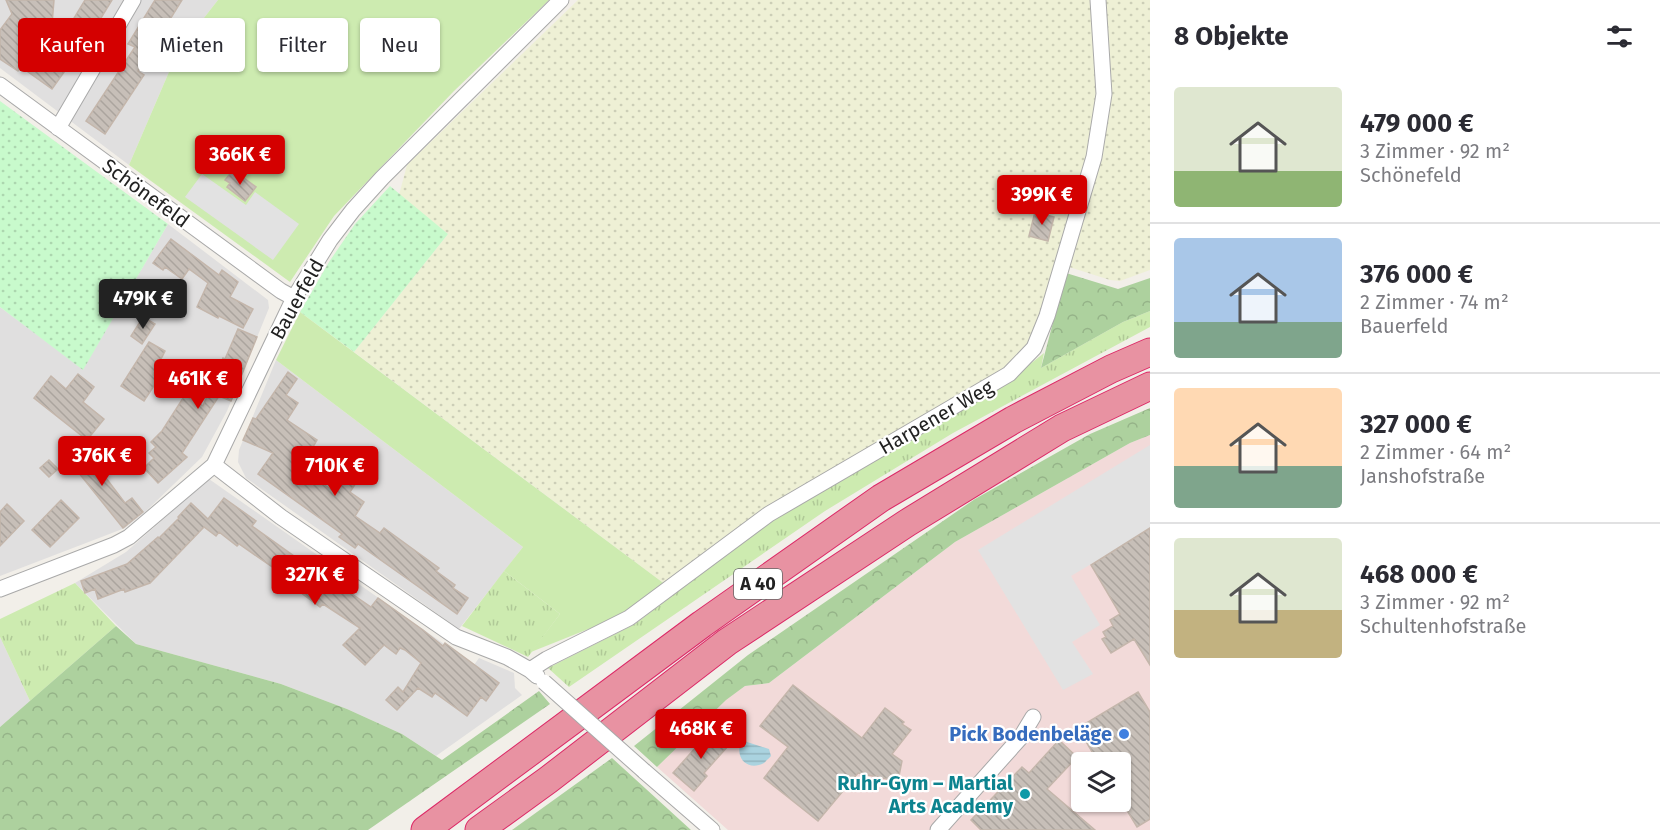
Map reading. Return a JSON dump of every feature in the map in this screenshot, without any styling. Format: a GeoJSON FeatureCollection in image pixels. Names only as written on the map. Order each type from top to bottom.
{"type":"FeatureCollection","features":[{"type":"Feature","properties":{"kind":"highway","name":"A 40"},"geometry":{"type":"LineString","coordinates":[[425,830],[702,624],[881,498],[1013,420],[1111,369],[1150,352]]}},
{"type":"Feature","properties":{"kind":"highway","name":"A 40"},"geometry":{"type":"LineString","coordinates":[[479,830],[548,780],[727,642],[907,523],[1062,428],[1150,386]]}},
{"type":"Feature","properties":{"kind":"street"},"geometry":{"type":"LineString","coordinates":[[58,128],[133,0]]}},
{"type":"Feature","properties":{"kind":"street","name":"Bauerfeld"},"geometry":{"type":"LineString","coordinates":[[0,589],[114,545],[129,537],[214,465],[294,298],[353,210],[382,178],[561,0]]}},
{"type":"Feature","properties":{"kind":"street","name":"Harpener Weg"},"geometry":{"type":"LineString","coordinates":[[530,670],[547,659],[629,618],[769,514],[1009,374],[1034,348],[1047,316],[1094,157],[1104,94],[1098,0]]}},
{"type":"Feature","properties":{"kind":"street","name":"Schönefeld"},"geometry":{"type":"LineString","coordinates":[[0,85],[281,291],[294,298]]}},
{"type":"Feature","properties":{"kind":"street"},"geometry":{"type":"LineString","coordinates":[[214,465],[259,502],[456,637],[507,657],[530,670],[712,830]]}},
{"type":"Feature","properties":{"kind":"street"},"geometry":{"type":"LineString","coordinates":[[938,830],[1021,737],[1033,717]]}},
{"type":"Feature","properties":{"kind":"shaded area"},"geometry":{"type":"Polygon","coordinates":[[[0,0],[218,0],[204,18],[138,18],[138,72],[169,72],[129,165],[0,68],[0,0]]]}},
{"type":"Feature","properties":{"kind":"shaded area"},"geometry":{"type":"Polygon","coordinates":[[[202,174],[246,205],[255,192],[299,224],[273,260],[185,197],[202,174]]]}},
{"type":"Feature","properties":{"kind":"shaded area"},"geometry":{"type":"Polygon","coordinates":[[[168,224],[268,300],[269,308],[227,411],[202,457],[144,513],[125,528],[0,576],[0,307],[83,369],[168,224]]]}},
{"type":"Feature","properties":{"kind":"shaded area"},"geometry":{"type":"Polygon","coordinates":[[[276,360],[523,547],[459,629],[246,478],[238,462],[239,450],[276,360]]]}},
{"type":"Feature","properties":{"kind":"shaded area"},"geometry":{"type":"Polygon","coordinates":[[[1150,435],[1150,830],[728,830],[657,767],[725,700],[745,686],[769,683],[955,542],[1130,443],[1150,435]]]}},
{"type":"Feature","properties":{"kind":"shaded area"},"geometry":{"type":"Polygon","coordinates":[[[1150,445],[1150,529],[1071,576],[1100,625],[1072,642],[1093,674],[1063,690],[978,550],[1150,445]]]}},
{"type":"Feature","properties":{"kind":"shaded area"},"geometry":{"type":"Polygon","coordinates":[[[209,479],[474,665],[479,658],[514,673],[515,688],[522,695],[436,756],[402,734],[347,709],[281,684],[136,644],[75,583],[126,552],[209,479]]]}},
{"type":"Feature","properties":{"kind":"shaded area"},"geometry":{"type":"Polygon","coordinates":[[[0,637],[30,701],[0,727],[0,637]]]}},
{"type":"Feature","properties":{"kind":"green space"},"geometry":{"type":"Polygon","coordinates":[[[218,0],[549,0],[454,91],[334,216],[290,282],[129,165],[169,72],[245,72],[245,18],[204,18],[218,0]]]}},
{"type":"Feature","properties":{"kind":"green space"},"geometry":{"type":"Polygon","coordinates":[[[578,0],[1150,0],[1150,270],[1120,281],[1066,266],[1031,343],[1007,366],[762,512],[666,585],[354,352],[448,234],[399,195],[407,165],[578,0]]]}},
{"type":"Feature","properties":{"kind":"green space"},"geometry":{"type":"Polygon","coordinates":[[[0,101],[168,224],[83,370],[0,307],[0,101]]]}},
{"type":"Feature","properties":{"kind":"green space"},"geometry":{"type":"Polygon","coordinates":[[[390,186],[448,234],[354,352],[300,312],[329,262],[355,224],[390,186]]]}},
{"type":"Feature","properties":{"kind":"green space"},"geometry":{"type":"Polygon","coordinates":[[[1066,273],[1118,289],[1150,278],[1150,311],[1123,322],[1041,368],[1066,273]]]}},
{"type":"Feature","properties":{"kind":"green space"},"geometry":{"type":"Polygon","coordinates":[[[1150,311],[1150,327],[953,433],[825,511],[569,687],[548,668],[635,624],[773,519],[1010,380],[1044,353],[1041,368],[1123,322],[1150,311]]]}},
{"type":"Feature","properties":{"kind":"green space"},"geometry":{"type":"Polygon","coordinates":[[[300,312],[666,585],[616,618],[531,652],[560,614],[504,571],[523,547],[276,360],[300,312]]]}},
{"type":"Feature","properties":{"kind":"green space"},"geometry":{"type":"Polygon","coordinates":[[[1150,408],[1150,435],[1130,443],[955,542],[769,683],[745,686],[726,700],[657,767],[634,746],[748,655],[975,499],[1090,434],[1150,408]]]}},
{"type":"Feature","properties":{"kind":"green space"},"geometry":{"type":"Polygon","coordinates":[[[504,571],[560,614],[528,657],[462,626],[504,571]]]}},
{"type":"Feature","properties":{"kind":"green space"},"geometry":{"type":"Polygon","coordinates":[[[75,583],[116,626],[30,701],[0,637],[0,619],[75,583]]]}},
{"type":"Feature","properties":{"kind":"green space"},"geometry":{"type":"Polygon","coordinates":[[[116,626],[136,644],[281,684],[347,709],[402,734],[442,760],[539,691],[550,704],[368,830],[0,830],[0,727],[116,626]]]}},
{"type":"Feature","properties":{"kind":"green space"},"geometry":{"type":"Polygon","coordinates":[[[612,758],[691,830],[512,830],[612,758]]]}},
{"type":"Feature","properties":{"kind":"water"},"geometry":{"type":"Polygon","coordinates":[[[744,741],[769,749],[771,756],[764,763],[749,765],[740,755],[740,744],[744,741]]]}},
{"type":"Feature","properties":{"kind":"building"},"geometry":{"type":"Polygon","coordinates":[[[6,0],[54,0],[52,18],[18,18],[18,71],[0,59],[0,30],[12,14],[6,0]]]}},
{"type":"Feature","properties":{"kind":"building"},"geometry":{"type":"Polygon","coordinates":[[[85,0],[112,0],[101,18],[74,18],[85,0]]]}},
{"type":"Feature","properties":{"kind":"building"},"geometry":{"type":"Polygon","coordinates":[[[155,0],[182,0],[171,18],[144,18],[155,0]]]}},
{"type":"Feature","properties":{"kind":"building"},"geometry":{"type":"Polygon","coordinates":[[[138,28],[138,72],[144,75],[105,134],[86,121],[118,72],[126,72],[126,61],[135,47],[128,44],[138,28]]]}},
{"type":"Feature","properties":{"kind":"building"},"geometry":{"type":"Polygon","coordinates":[[[28,72],[64,72],[52,89],[28,72]]]}},
{"type":"Feature","properties":{"kind":"building"},"geometry":{"type":"Polygon","coordinates":[[[233,170],[256,187],[245,201],[227,187],[230,183],[225,180],[233,170]]]}},
{"type":"Feature","properties":{"kind":"building"},"geometry":{"type":"Polygon","coordinates":[[[1035,212],[1054,217],[1048,241],[1029,236],[1035,212]]]}},
{"type":"Feature","properties":{"kind":"building"},"geometry":{"type":"Polygon","coordinates":[[[171,239],[219,275],[222,270],[238,282],[230,297],[253,309],[243,328],[197,307],[208,283],[189,269],[182,279],[165,267],[163,270],[153,263],[171,239]]]}},
{"type":"Feature","properties":{"kind":"building"},"geometry":{"type":"Polygon","coordinates":[[[143,317],[155,324],[142,344],[131,336],[143,317]]]}},
{"type":"Feature","properties":{"kind":"building"},"geometry":{"type":"Polygon","coordinates":[[[238,329],[257,337],[231,401],[219,396],[182,453],[187,457],[158,483],[144,468],[154,458],[149,453],[156,447],[151,442],[162,431],[185,395],[203,406],[238,329]]]}},
{"type":"Feature","properties":{"kind":"building"},"geometry":{"type":"Polygon","coordinates":[[[149,342],[165,351],[153,375],[159,378],[144,401],[121,386],[149,342]]]}},
{"type":"Feature","properties":{"kind":"building"},"geometry":{"type":"Polygon","coordinates":[[[288,372],[297,379],[286,395],[298,403],[287,420],[317,440],[301,468],[333,491],[344,475],[356,483],[350,492],[364,502],[355,516],[380,533],[384,528],[439,568],[436,571],[455,585],[453,588],[468,598],[457,614],[358,544],[355,548],[339,537],[342,534],[258,474],[273,453],[243,440],[253,418],[256,419],[288,372]]]}},
{"type":"Feature","properties":{"kind":"building"},"geometry":{"type":"Polygon","coordinates":[[[78,374],[94,387],[83,402],[104,419],[87,440],[34,398],[51,376],[66,389],[78,374]]]}},
{"type":"Feature","properties":{"kind":"building"},"geometry":{"type":"Polygon","coordinates":[[[73,441],[125,503],[132,498],[143,512],[123,528],[62,452],[73,441]]]}},
{"type":"Feature","properties":{"kind":"building"},"geometry":{"type":"Polygon","coordinates":[[[49,460],[58,469],[49,477],[40,468],[49,460]]]}},
{"type":"Feature","properties":{"kind":"building"},"geometry":{"type":"Polygon","coordinates":[[[224,498],[256,521],[252,526],[339,588],[371,607],[378,598],[443,646],[445,643],[499,683],[486,701],[481,697],[467,716],[435,693],[432,697],[418,688],[397,710],[386,700],[398,687],[403,692],[421,663],[405,650],[400,648],[396,654],[384,645],[365,665],[343,645],[360,628],[323,604],[320,607],[276,574],[278,571],[239,544],[237,546],[219,532],[216,536],[204,527],[150,583],[125,592],[124,589],[98,599],[95,589],[85,593],[81,581],[127,564],[159,538],[191,503],[208,519],[224,498]]]}},
{"type":"Feature","properties":{"kind":"building"},"geometry":{"type":"Polygon","coordinates":[[[61,500],[79,518],[50,547],[32,530],[61,500]]]}},
{"type":"Feature","properties":{"kind":"building"},"geometry":{"type":"Polygon","coordinates":[[[7,504],[24,521],[0,546],[0,512],[7,504]]]}},
{"type":"Feature","properties":{"kind":"building"},"geometry":{"type":"Polygon","coordinates":[[[1150,528],[1150,665],[1134,639],[1111,653],[1102,639],[1106,637],[1103,632],[1113,626],[1110,620],[1120,614],[1091,565],[1150,528]]]}},
{"type":"Feature","properties":{"kind":"building"},"geometry":{"type":"Polygon","coordinates":[[[793,685],[862,738],[885,708],[904,722],[902,724],[911,730],[892,754],[902,761],[898,781],[858,773],[818,821],[764,778],[788,747],[760,726],[793,685]]]}},
{"type":"Feature","properties":{"kind":"building"},"geometry":{"type":"Polygon","coordinates":[[[1138,692],[1150,712],[1150,819],[1137,827],[1128,812],[1131,812],[1131,752],[1092,752],[1078,728],[1138,692]]]}},
{"type":"Feature","properties":{"kind":"building"},"geometry":{"type":"Polygon","coordinates":[[[712,729],[729,745],[704,773],[707,776],[694,791],[673,773],[712,729]]]}},
{"type":"Feature","properties":{"kind":"building","name":"Ruhr-Gym – Martial Arts Academy"},"geometry":{"type":"Polygon","coordinates":[[[1059,740],[1072,752],[1071,763],[1047,789],[1071,810],[1071,812],[1095,830],[981,830],[971,820],[1022,767],[1029,773],[1059,740]]]}},
{"type":"Feature","properties":{"kind":"place","name":"Pick Bodenbeläge"},"geometry":{"type":"Point","coordinates":[1124,734]}},
{"type":"Feature","properties":{"kind":"place","name":"Ruhr-Gym – Martial Arts Academy"},"geometry":{"type":"Point","coordinates":[1025,794]}}]}
